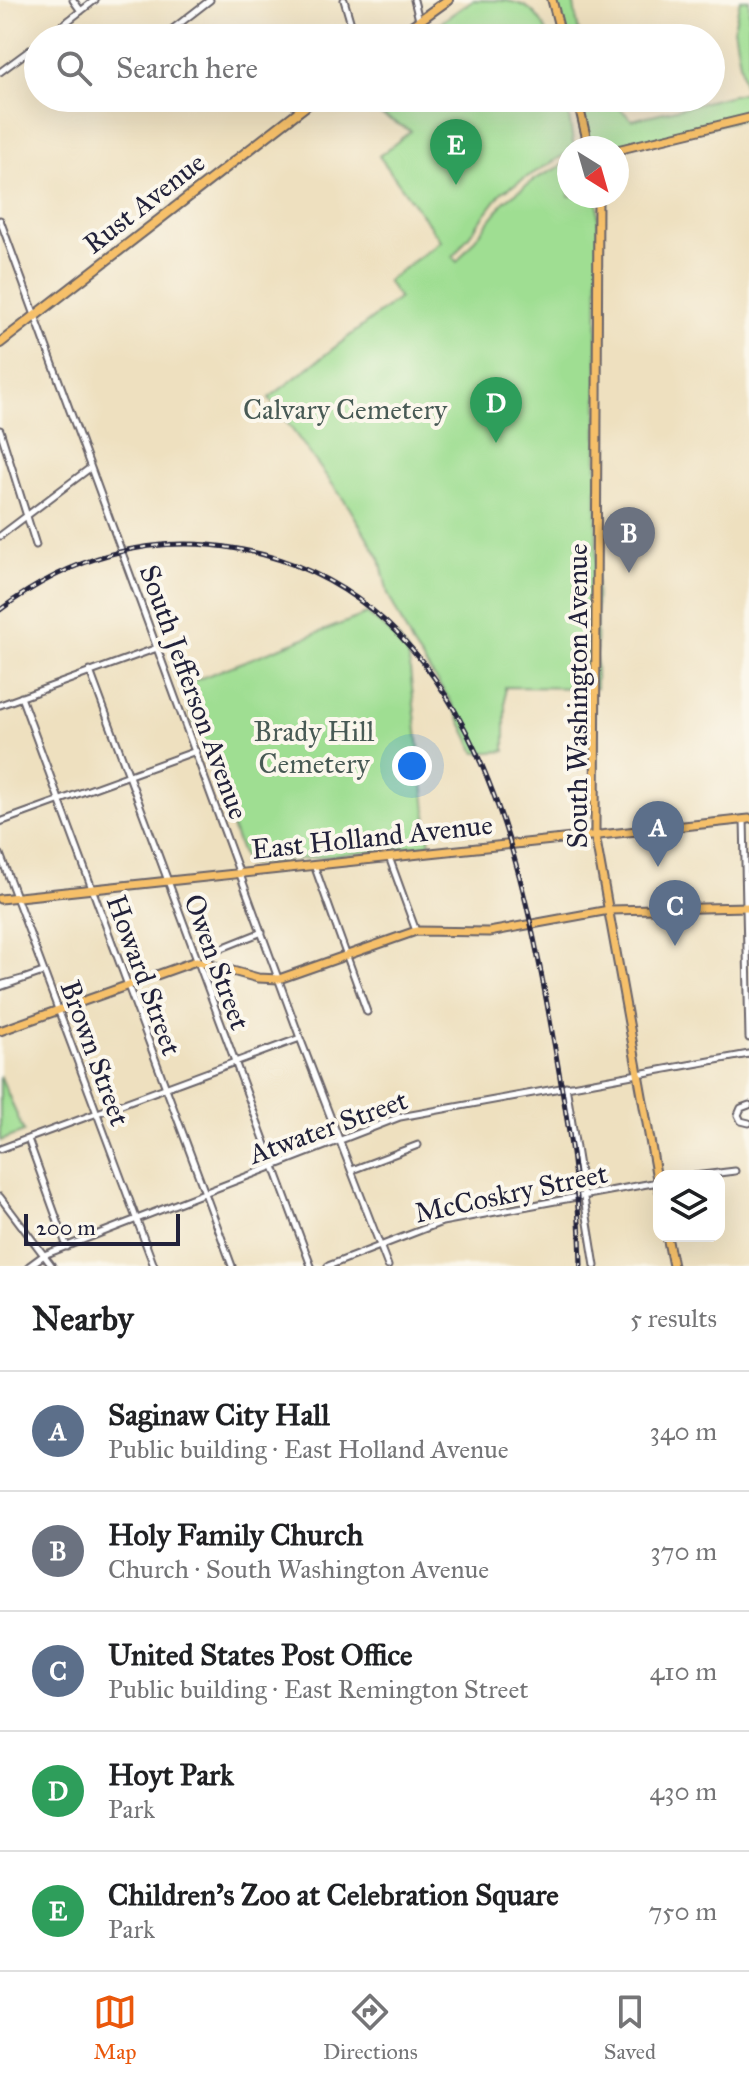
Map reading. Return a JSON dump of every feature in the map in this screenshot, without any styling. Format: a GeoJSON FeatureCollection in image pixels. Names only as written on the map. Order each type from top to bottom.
{"type":"FeatureCollection","features":[{"type":"Feature","properties":{"kind":"highway"},"geometry":{"type":"LineString","coordinates":[[414,24],[448,0]]}},
{"type":"Feature","properties":{"kind":"highway","name":"Rust Avenue"},"geometry":{"type":"LineString","coordinates":[[0,343],[298,112]]}},
{"type":"Feature","properties":{"kind":"main road"},"geometry":{"type":"LineString","coordinates":[[552,0],[558,24]]}},
{"type":"Feature","properties":{"kind":"main road"},"geometry":{"type":"LineString","coordinates":[[580,112],[586,136]]}},
{"type":"Feature","properties":{"kind":"main road"},"geometry":{"type":"LineString","coordinates":[[629,147],[749,118]]}},
{"type":"Feature","properties":{"kind":"main road","name":"South Washington Avenue"},"geometry":{"type":"LineString","coordinates":[[598,208],[595,835],[656,1170]]}},
{"type":"Feature","properties":{"kind":"main road","name":"East Holland Avenue"},"geometry":{"type":"LineString","coordinates":[[0,899],[746,819]]}},
{"type":"Feature","properties":{"kind":"main road"},"geometry":{"type":"LineString","coordinates":[[0,1031],[196,961],[258,978],[279,979],[416,931],[489,932],[609,910],[747,907]]}},
{"type":"Feature","properties":{"kind":"main road"},"geometry":{"type":"LineString","coordinates":[[668,1242],[673,1266]]}},
{"type":"Feature","properties":{"kind":"street"},"geometry":{"type":"LineString","coordinates":[[73,0],[81,11]]}},
{"type":"Feature","properties":{"kind":"street"},"geometry":{"type":"LineString","coordinates":[[64,24],[95,0]]}},
{"type":"Feature","properties":{"kind":"street"},"geometry":{"type":"LineString","coordinates":[[179,24],[210,0]]}},
{"type":"Feature","properties":{"kind":"street"},"geometry":{"type":"LineString","coordinates":[[344,0],[351,24]]}},
{"type":"Feature","properties":{"kind":"street"},"geometry":{"type":"LineString","coordinates":[[414,0],[419,20]]}},
{"type":"Feature","properties":{"kind":"street"},"geometry":{"type":"LineString","coordinates":[[0,72],[24,54]]}},
{"type":"Feature","properties":{"kind":"street","name":"South Jefferson Avenue"},"geometry":{"type":"LineString","coordinates":[[0,220],[300,1038],[388,1266]]}},
{"type":"Feature","properties":{"kind":"street"},"geometry":{"type":"LineString","coordinates":[[0,430],[36,545]]}},
{"type":"Feature","properties":{"kind":"street"},"geometry":{"type":"LineString","coordinates":[[0,536],[90,468]]}},
{"type":"Feature","properties":{"kind":"street"},"geometry":{"type":"LineString","coordinates":[[0,705],[157,648]]}},
{"type":"Feature","properties":{"kind":"street","name":"Owen Street"},"geometry":{"type":"LineString","coordinates":[[90,671],[233,1064],[311,1266]]}},
{"type":"Feature","properties":{"kind":"street","name":"Howard Street"},"geometry":{"type":"LineString","coordinates":[[21,697],[232,1266]]}},
{"type":"Feature","properties":{"kind":"street"},"geometry":{"type":"LineString","coordinates":[[0,822],[196,751]]}},
{"type":"Feature","properties":{"kind":"street"},"geometry":{"type":"LineString","coordinates":[[746,819],[749,1038]]}},
{"type":"Feature","properties":{"kind":"street","name":"Brown Street"},"geometry":{"type":"LineString","coordinates":[[0,854],[154,1266]]}},
{"type":"Feature","properties":{"kind":"street"},"geometry":{"type":"LineString","coordinates":[[389,857],[416,931]]}},
{"type":"Feature","properties":{"kind":"street"},"geometry":{"type":"LineString","coordinates":[[314,865],[367,1012]]}},
{"type":"Feature","properties":{"kind":"street"},"geometry":{"type":"LineString","coordinates":[[206,962],[217,950],[262,932]]}},
{"type":"Feature","properties":{"kind":"street"},"geometry":{"type":"LineString","coordinates":[[0,986],[43,972]]}},
{"type":"Feature","properties":{"kind":"street"},"geometry":{"type":"LineString","coordinates":[[0,1149],[300,1038]]}},
{"type":"Feature","properties":{"kind":"street","name":"Atwater Street"},"geometry":{"type":"LineString","coordinates":[[29,1266],[44,1255],[341,1143],[400,1117],[749,1054]]}},
{"type":"Feature","properties":{"kind":"street"},"geometry":{"type":"LineString","coordinates":[[566,1086],[595,1266]]}},
{"type":"Feature","properties":{"kind":"street"},"geometry":{"type":"LineString","coordinates":[[749,1105],[741,1108],[738,1115],[741,1121],[749,1123]]}},
{"type":"Feature","properties":{"kind":"street"},"geometry":{"type":"LineString","coordinates":[[28,1139],[67,1247]]}},
{"type":"Feature","properties":{"kind":"street"},"geometry":{"type":"LineString","coordinates":[[352,1170],[418,1145]]}},
{"type":"Feature","properties":{"kind":"street"},"geometry":{"type":"LineString","coordinates":[[725,1172],[735,1171]]}},
{"type":"Feature","properties":{"kind":"street","name":"McCoskry Street"},"geometry":{"type":"LineString","coordinates":[[328,1266],[442,1222],[653,1186]]}},
{"type":"Feature","properties":{"kind":"street"},"geometry":{"type":"LineString","coordinates":[[0,1197],[52,1266]]}},
{"type":"Feature","properties":{"kind":"green space"},"geometry":{"type":"Polygon","coordinates":[[[473,0],[522,5],[530,9],[542,24],[438,24],[473,0]]]}},
{"type":"Feature","properties":{"kind":"green space"},"geometry":{"type":"Polygon","coordinates":[[[552,0],[573,0],[577,24],[558,24],[552,0]]]}},
{"type":"Feature","properties":{"kind":"green space"},"geometry":{"type":"Polygon","coordinates":[[[740,0],[749,0],[749,118],[629,145],[629,136],[586,136],[580,112],[624,112],[632,120],[664,112],[725,112],[725,97],[745,92],[734,28],[740,0]]]}},
{"type":"Feature","properties":{"kind":"green space","name":"Calvary Cemetery"},"geometry":{"type":"Polygon","coordinates":[[[376,112],[568,112],[572,136],[557,136],[557,159],[502,192],[453,257],[457,262],[505,201],[535,179],[557,168],[557,208],[598,208],[596,688],[505,687],[505,751],[476,753],[450,700],[414,648],[388,594],[380,559],[349,507],[269,398],[399,298],[387,281],[441,241],[379,156],[411,131],[376,112]]]}},
{"type":"Feature","properties":{"kind":"green space","name":"Brady Hill Cemetery"},"geometry":{"type":"Polygon","coordinates":[[[367,614],[398,638],[408,653],[430,845],[246,865],[180,686],[367,614]]]}},
{"type":"Feature","properties":{"kind":"green space"},"geometry":{"type":"Polygon","coordinates":[[[0,1075],[24,1132],[0,1141],[0,1075]]]}},
{"type":"Feature","properties":{"kind":"railway"},"geometry":{"type":"LineString","coordinates":[[0,610],[54,576],[113,554],[174,544],[238,549],[315,573],[377,614],[427,668],[466,731],[496,802],[519,877],[537,952],[566,1116],[575,1176],[581,1266]]}},
{"type":"Feature","properties":{"kind":"place","name":"Children's Zoo at Celebration Square"},"geometry":{"type":"Point","coordinates":[456,185]}},
{"type":"Feature","properties":{"kind":"place","name":"Hoyt Park"},"geometry":{"type":"Point","coordinates":[496,443]}},
{"type":"Feature","properties":{"kind":"place","name":"Holy Family Church"},"geometry":{"type":"Point","coordinates":[629,573]}},
{"type":"Feature","properties":{"kind":"place","name":"Saginaw City Hall"},"geometry":{"type":"Point","coordinates":[658,867]}},
{"type":"Feature","properties":{"kind":"place","name":"United States Post Office"},"geometry":{"type":"Point","coordinates":[675,946]}}]}
